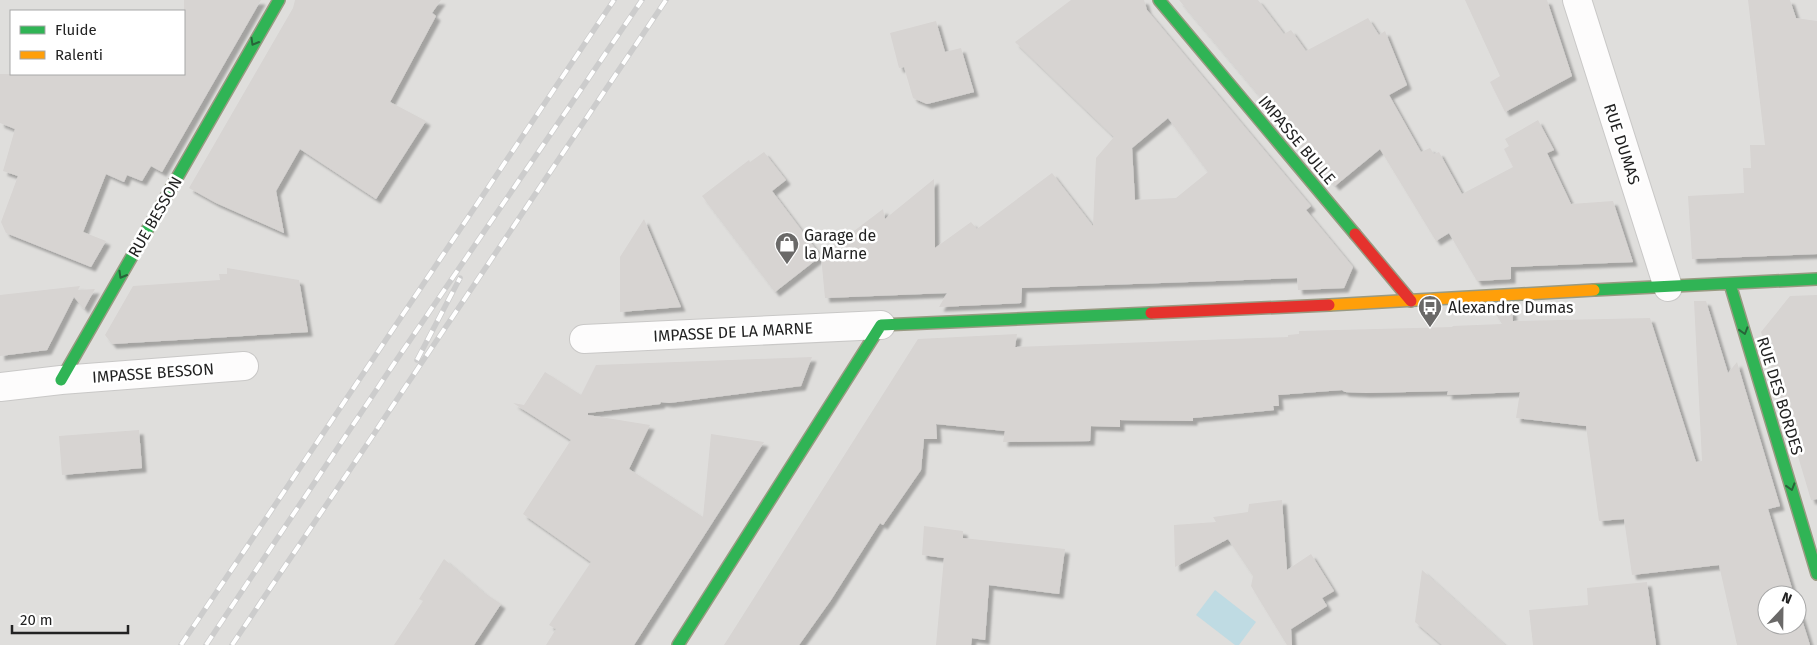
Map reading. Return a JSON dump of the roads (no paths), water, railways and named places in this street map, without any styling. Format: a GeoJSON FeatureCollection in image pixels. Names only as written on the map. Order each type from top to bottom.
{"type":"FeatureCollection","features":[{"type":"Feature","properties":{"kind":"main road","name":"RUE BESSON"},"geometry":{"type":"LineString","coordinates":[[61,380],[278,0]]}},
{"type":"Feature","properties":{"kind":"main road","name":"IMPASSE BULLE"},"geometry":{"type":"LineString","coordinates":[[1159,0],[1411,301]]}},
{"type":"Feature","properties":{"kind":"main road"},"geometry":{"type":"LineString","coordinates":[[678,645],[881,325],[1411,301],[1584,290],[1817,279]]}},
{"type":"Feature","properties":{"kind":"main road","name":"RUE DES BORDES"},"geometry":{"type":"LineString","coordinates":[[1730,284],[1817,574]]}},
{"type":"Feature","properties":{"kind":"street","name":"RUE DUMAS"},"geometry":{"type":"LineString","coordinates":[[1577,0],[1668,287]]}},
{"type":"Feature","properties":{"kind":"street","name":"IMPASSE DE LA MARNE"},"geometry":{"type":"LineString","coordinates":[[584,339],[881,325]]}},
{"type":"Feature","properties":{"kind":"street","name":"IMPASSE BESSON"},"geometry":{"type":"LineString","coordinates":[[61,380],[244,366]]}},
{"type":"Feature","properties":{"kind":"street"},"geometry":{"type":"LineString","coordinates":[[0,387],[61,380]]}},
{"type":"Feature","properties":{"kind":"water"},"geometry":{"type":"Polygon","coordinates":[[[1215,590],[1256,622],[1239,645],[1235,645],[1196,615],[1215,590]]]}},
{"type":"Feature","properties":{"kind":"railway"},"geometry":{"type":"LineString","coordinates":[[181,645],[614,0]]}},
{"type":"Feature","properties":{"kind":"railway"},"geometry":{"type":"LineString","coordinates":[[206,645],[389,371],[642,0]]}},
{"type":"Feature","properties":{"kind":"railway"},"geometry":{"type":"LineString","coordinates":[[377,429],[666,0]]}},
{"type":"Feature","properties":{"kind":"railway"},"geometry":{"type":"LineString","coordinates":[[417,360],[460,278]]}},
{"type":"Feature","properties":{"kind":"railway"},"geometry":{"type":"LineString","coordinates":[[232,645],[380,425]]}},
{"type":"Feature","properties":{"kind":"place","name":"Garage de la Marne"},"geometry":{"type":"Point","coordinates":[787,265]}},
{"type":"Feature","properties":{"kind":"place","name":"Alexandre Dumas"},"geometry":{"type":"Point","coordinates":[1430,328]}}]}
